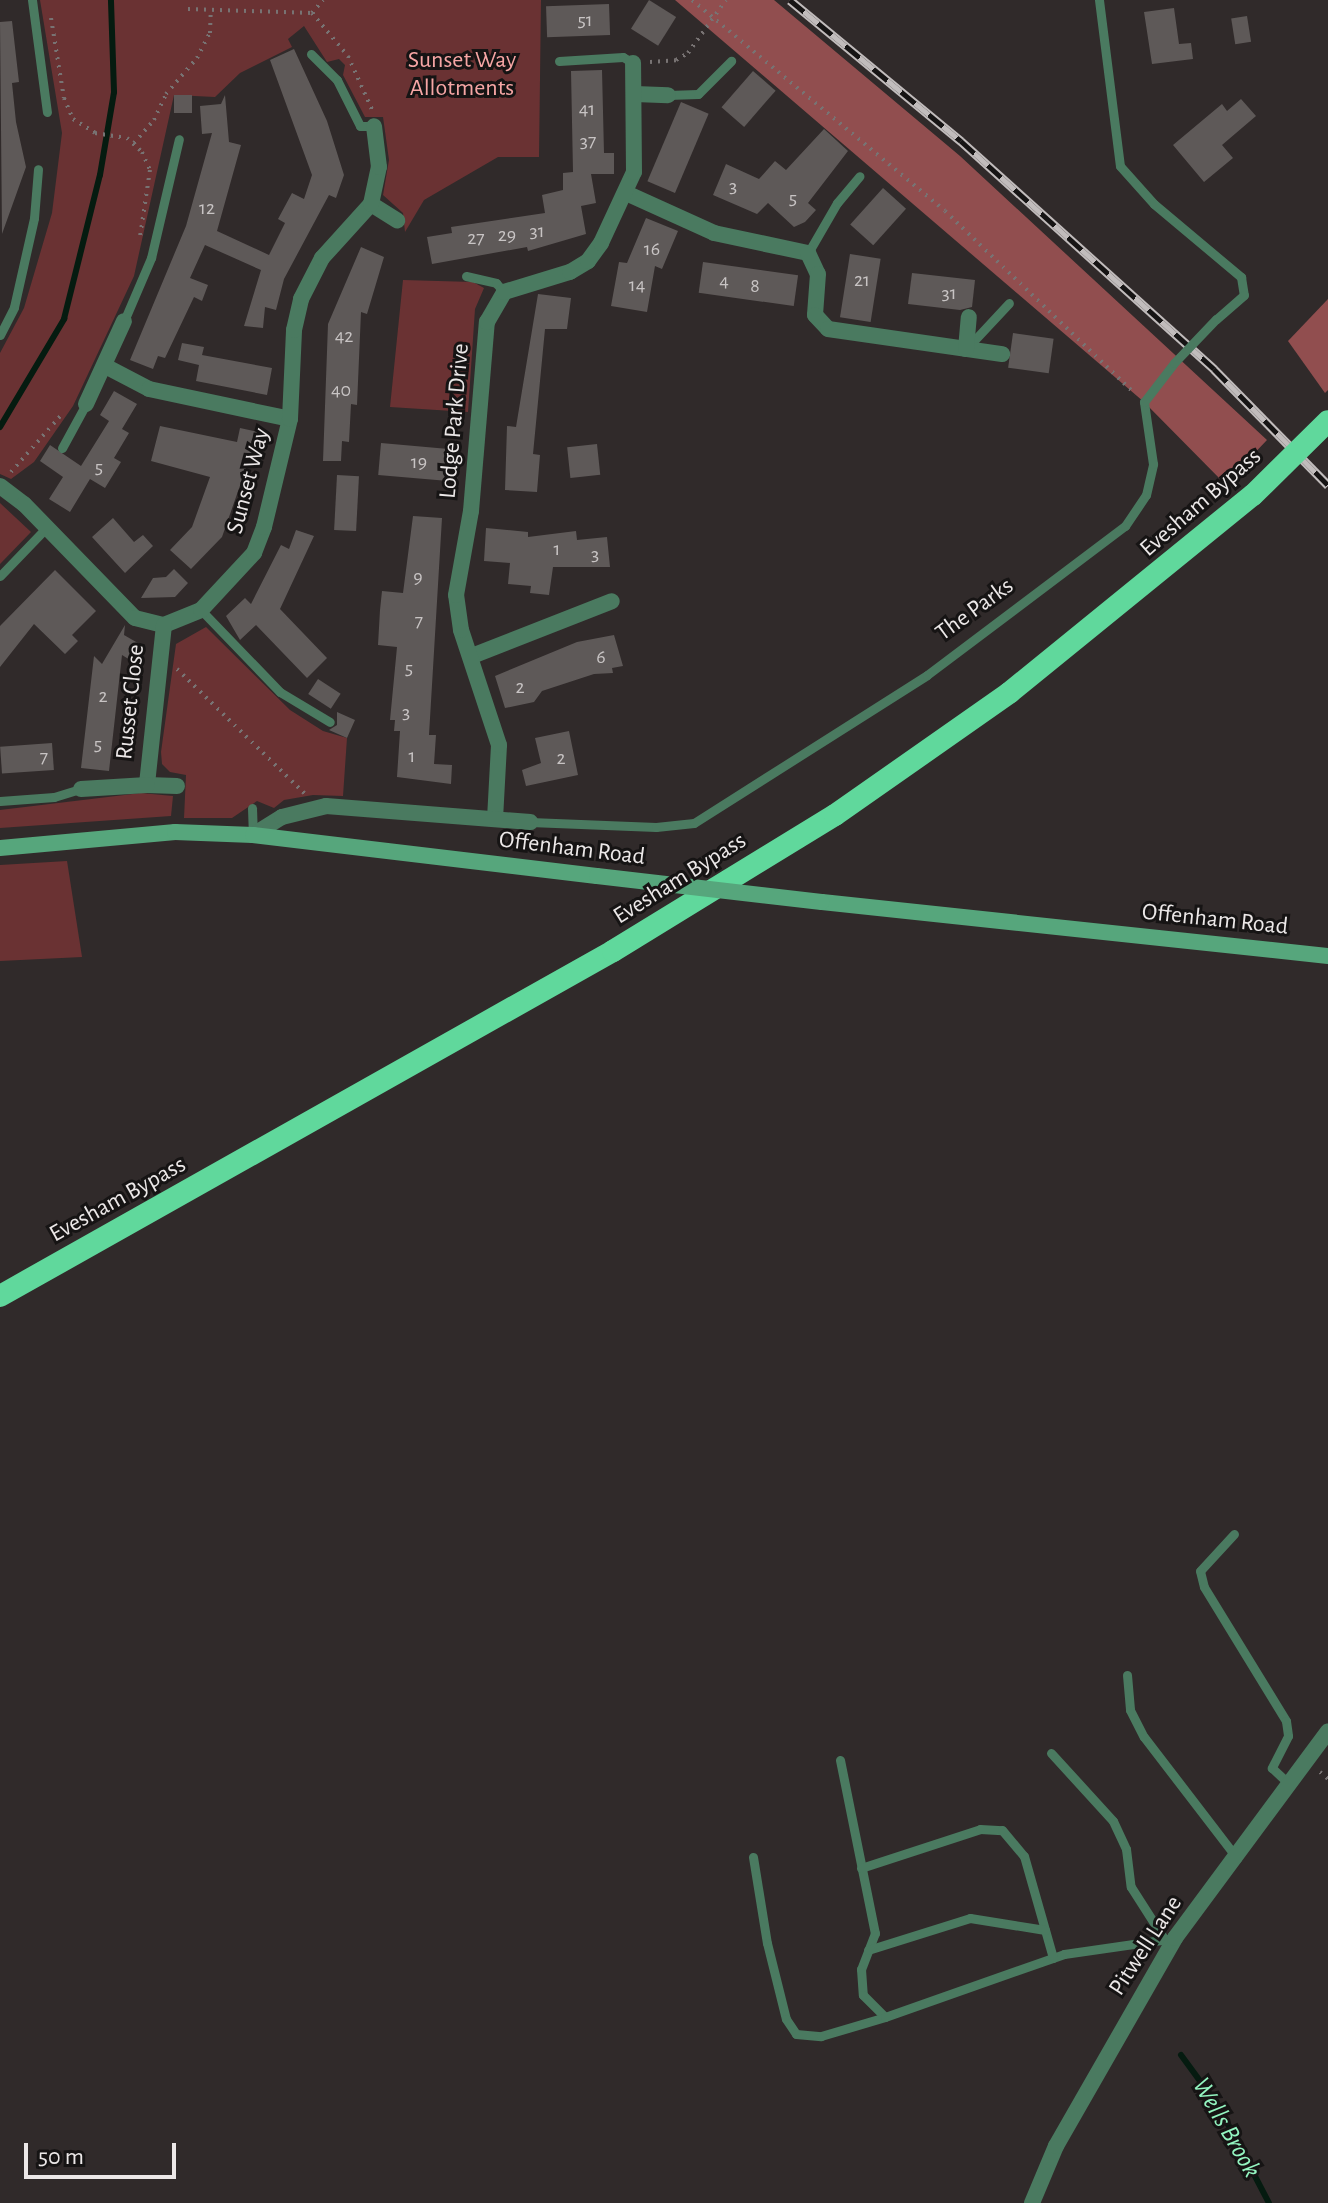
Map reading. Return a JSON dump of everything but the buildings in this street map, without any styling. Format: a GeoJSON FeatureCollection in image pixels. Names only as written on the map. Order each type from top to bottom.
{"type":"FeatureCollection","features":[{"type":"Feature","properties":{"kind":"highway","name":"Evesham Bypass"},"geometry":{"type":"LineString","coordinates":[[0,1296],[613,951],[835,815],[1009,693],[1253,495],[1328,421]]}},
{"type":"Feature","properties":{"kind":"main road","name":"Offenham Road"},"geometry":{"type":"LineString","coordinates":[[0,848],[175,832],[253,835],[822,902],[1328,956]]}},
{"type":"Feature","properties":{"kind":"street"},"geometry":{"type":"LineString","coordinates":[[504,292],[588,261],[626,193],[634,172],[633,63]]}},
{"type":"Feature","properties":{"kind":"street"},"geometry":{"type":"LineString","coordinates":[[635,94],[668,95]]}},
{"type":"Feature","properties":{"kind":"street"},"geometry":{"type":"LineString","coordinates":[[374,126],[379,167],[371,204],[397,220]]}},
{"type":"Feature","properties":{"kind":"street"},"geometry":{"type":"LineString","coordinates":[[626,193],[714,233],[808,253],[818,274],[815,315],[828,329],[1002,354]]}},
{"type":"Feature","properties":{"kind":"street","name":"Sunset Way"},"geometry":{"type":"LineString","coordinates":[[164,625],[201,610],[254,553],[278,481],[290,419],[294,330],[301,299],[322,258],[371,204]]}},
{"type":"Feature","properties":{"kind":"street","name":"Lodge Park Drive"},"geometry":{"type":"LineString","coordinates":[[495,819],[499,745],[456,595],[471,511],[487,322],[504,292]]}},
{"type":"Feature","properties":{"kind":"street"},"geometry":{"type":"LineString","coordinates":[[966,349],[969,317]]}},
{"type":"Feature","properties":{"kind":"street"},"geometry":{"type":"LineString","coordinates":[[86,404],[107,367],[124,321]]}},
{"type":"Feature","properties":{"kind":"street"},"geometry":{"type":"LineString","coordinates":[[107,367],[149,389],[290,419]]}},
{"type":"Feature","properties":{"kind":"street"},"geometry":{"type":"LineString","coordinates":[[0,484],[117,604],[135,618],[164,625]]}},
{"type":"Feature","properties":{"kind":"street"},"geometry":{"type":"LineString","coordinates":[[472,656],[612,601]]}},
{"type":"Feature","properties":{"kind":"street","name":"Russet Close"},"geometry":{"type":"LineString","coordinates":[[147,785],[164,625]]}},
{"type":"Feature","properties":{"kind":"street","name":"Russet Close"},"geometry":{"type":"LineString","coordinates":[[81,789],[177,786]]}},
{"type":"Feature","properties":{"kind":"street","name":"The Parks"},"geometry":{"type":"LineString","coordinates":[[253,835],[282,817],[319,808],[530,822]]}},
{"type":"Feature","properties":{"kind":"street","name":"Pitwell Lane"},"geometry":{"type":"LineString","coordinates":[[1032,2203],[1056,2146],[1169,1938],[1237,1858],[1328,1731]]}},
{"type":"Feature","properties":{"kind":"lane"},"geometry":{"type":"LineString","coordinates":[[32,0],[47,112]]}},
{"type":"Feature","properties":{"kind":"lane"},"geometry":{"type":"LineString","coordinates":[[1099,0],[1120,166],[1154,204],[1241,277],[1244,295],[1174,363],[1144,402]]}},
{"type":"Feature","properties":{"kind":"lane"},"geometry":{"type":"LineString","coordinates":[[311,54],[332,74],[360,126],[374,126]]}},
{"type":"Feature","properties":{"kind":"lane"},"geometry":{"type":"LineString","coordinates":[[559,61],[623,57],[633,63]]}},
{"type":"Feature","properties":{"kind":"lane"},"geometry":{"type":"LineString","coordinates":[[668,95],[698,94],[731,61]]}},
{"type":"Feature","properties":{"kind":"lane"},"geometry":{"type":"LineString","coordinates":[[332,74],[339,65]]}},
{"type":"Feature","properties":{"kind":"lane"},"geometry":{"type":"LineString","coordinates":[[124,321],[151,258],[179,139]]}},
{"type":"Feature","properties":{"kind":"lane"},"geometry":{"type":"LineString","coordinates":[[0,335],[14,307],[34,218],[38,169]]}},
{"type":"Feature","properties":{"kind":"lane"},"geometry":{"type":"LineString","coordinates":[[808,253],[837,203],[860,176]]}},
{"type":"Feature","properties":{"kind":"lane"},"geometry":{"type":"LineString","coordinates":[[466,276],[496,283],[504,292]]}},
{"type":"Feature","properties":{"kind":"lane"},"geometry":{"type":"LineString","coordinates":[[966,349],[1009,303]]}},
{"type":"Feature","properties":{"kind":"lane","name":"The Parks"},"geometry":{"type":"LineString","coordinates":[[530,822],[656,827],[694,823],[927,675],[1125,526],[1146,495],[1153,464],[1144,402]]}},
{"type":"Feature","properties":{"kind":"lane"},"geometry":{"type":"LineString","coordinates":[[62,448],[86,404]]}},
{"type":"Feature","properties":{"kind":"lane"},"geometry":{"type":"LineString","coordinates":[[0,576],[46,528]]}},
{"type":"Feature","properties":{"kind":"lane"},"geometry":{"type":"LineString","coordinates":[[201,610],[280,692],[330,722]]}},
{"type":"Feature","properties":{"kind":"lane"},"geometry":{"type":"LineString","coordinates":[[0,801],[54,797],[81,789]]}},
{"type":"Feature","properties":{"kind":"lane"},"geometry":{"type":"LineString","coordinates":[[252,808],[253,835]]}},
{"type":"Feature","properties":{"kind":"lane"},"geometry":{"type":"LineString","coordinates":[[1234,1534],[1200,1571],[1204,1587],[1286,1721],[1288,1736],[1272,1768],[1289,1784]]}},
{"type":"Feature","properties":{"kind":"lane"},"geometry":{"type":"LineString","coordinates":[[1127,1675],[1130,1710],[1144,1737],[1237,1858]]}},
{"type":"Feature","properties":{"kind":"lane"},"geometry":{"type":"LineString","coordinates":[[753,1857],[767,1943],[786,2019],[796,2034],[821,2036],[1053,1958],[1169,1938],[1131,1887],[1126,1849],[1113,1821],[1051,1753]]}},
{"type":"Feature","properties":{"kind":"lane"},"geometry":{"type":"LineString","coordinates":[[840,1760],[875,1933],[861,1969],[863,1995],[885,2017]]}},
{"type":"Feature","properties":{"kind":"lane"},"geometry":{"type":"LineString","coordinates":[[861,1868],[980,1829],[1002,1830],[1024,1856],[1053,1958]]}},
{"type":"Feature","properties":{"kind":"lane"},"geometry":{"type":"LineString","coordinates":[[868,1950],[970,1918],[1045,1930]]}},
{"type":"Feature","properties":{"kind":"path"},"geometry":{"type":"LineString","coordinates":[[312,13],[323,0]]}},
{"type":"Feature","properties":{"kind":"path"},"geometry":{"type":"LineString","coordinates":[[692,0],[945,211],[1144,402]]}},
{"type":"Feature","properties":{"kind":"path"},"geometry":{"type":"LineString","coordinates":[[633,63],[676,60],[688,53],[726,0]]}},
{"type":"Feature","properties":{"kind":"path"},"geometry":{"type":"LineString","coordinates":[[188,9],[312,13]]}},
{"type":"Feature","properties":{"kind":"path"},"geometry":{"type":"LineString","coordinates":[[134,143],[154,120],[166,94],[197,58],[210,33],[211,10]]}},
{"type":"Feature","properties":{"kind":"path"},"geometry":{"type":"LineString","coordinates":[[312,13],[360,76],[372,102],[374,126]]}},
{"type":"Feature","properties":{"kind":"path"},"geometry":{"type":"LineString","coordinates":[[50,15],[64,98],[73,119],[103,134],[127,138],[134,143],[150,170],[139,244]]}},
{"type":"Feature","properties":{"kind":"path"},"geometry":{"type":"LineString","coordinates":[[0,484],[75,399],[86,404]]}},
{"type":"Feature","properties":{"kind":"path"},"geometry":{"type":"LineString","coordinates":[[161,653],[319,808]]}},
{"type":"Feature","properties":{"kind":"green space","name":"Sunset Way Allotments"},"geometry":{"type":"Polygon","coordinates":[[[40,0],[541,0],[539,157],[498,157],[424,200],[405,232],[403,213],[383,195],[389,160],[383,117],[365,117],[343,75],[345,65],[339,59],[327,62],[304,26],[288,39],[292,47],[240,73],[215,97],[174,95],[134,276],[73,406],[34,462],[11,479],[0,474],[0,353],[24,308],[52,213],[62,133],[40,0]]]}},
{"type":"Feature","properties":{"kind":"green space"},"geometry":{"type":"Polygon","coordinates":[[[403,280],[473,282],[484,288],[475,309],[468,412],[390,407],[403,280]]]}},
{"type":"Feature","properties":{"kind":"green space"},"geometry":{"type":"Polygon","coordinates":[[[0,503],[31,532],[0,564],[0,503]]]}},
{"type":"Feature","properties":{"kind":"green space"},"geometry":{"type":"Polygon","coordinates":[[[206,627],[290,710],[323,731],[347,738],[343,796],[313,795],[284,800],[274,808],[257,801],[232,818],[184,818],[186,775],[170,772],[162,764],[161,752],[176,644],[206,627]]]}},
{"type":"Feature","properties":{"kind":"green space"},"geometry":{"type":"Polygon","coordinates":[[[141,793],[173,796],[171,816],[0,828],[0,810],[141,793]]]}},
{"type":"Feature","properties":{"kind":"green space"},"geometry":{"type":"Polygon","coordinates":[[[67,861],[82,957],[0,961],[0,865],[67,861]]]}},
{"type":"Feature","properties":{"kind":"shaded area"},"geometry":{"type":"Polygon","coordinates":[[[675,0],[774,0],[960,156],[1267,440],[1225,484],[1144,402],[675,0]]]}},
{"type":"Feature","properties":{"kind":"shaded area"},"geometry":{"type":"Polygon","coordinates":[[[1328,299],[1328,390],[1325,393],[1288,341],[1328,299]]]}},
{"type":"Feature","properties":{"kind":"waterway"},"geometry":{"type":"LineString","coordinates":[[0,427],[64,319],[100,175],[114,92],[111,0]]}},
{"type":"Feature","properties":{"kind":"waterway","name":"Wells Brook"},"geometry":{"type":"LineString","coordinates":[[1181,2055],[1219,2107],[1269,2203]]}},
{"type":"Feature","properties":{"kind":"railway"},"geometry":{"type":"LineString","coordinates":[[790,0],[961,141],[1214,369],[1328,485]]}}]}
